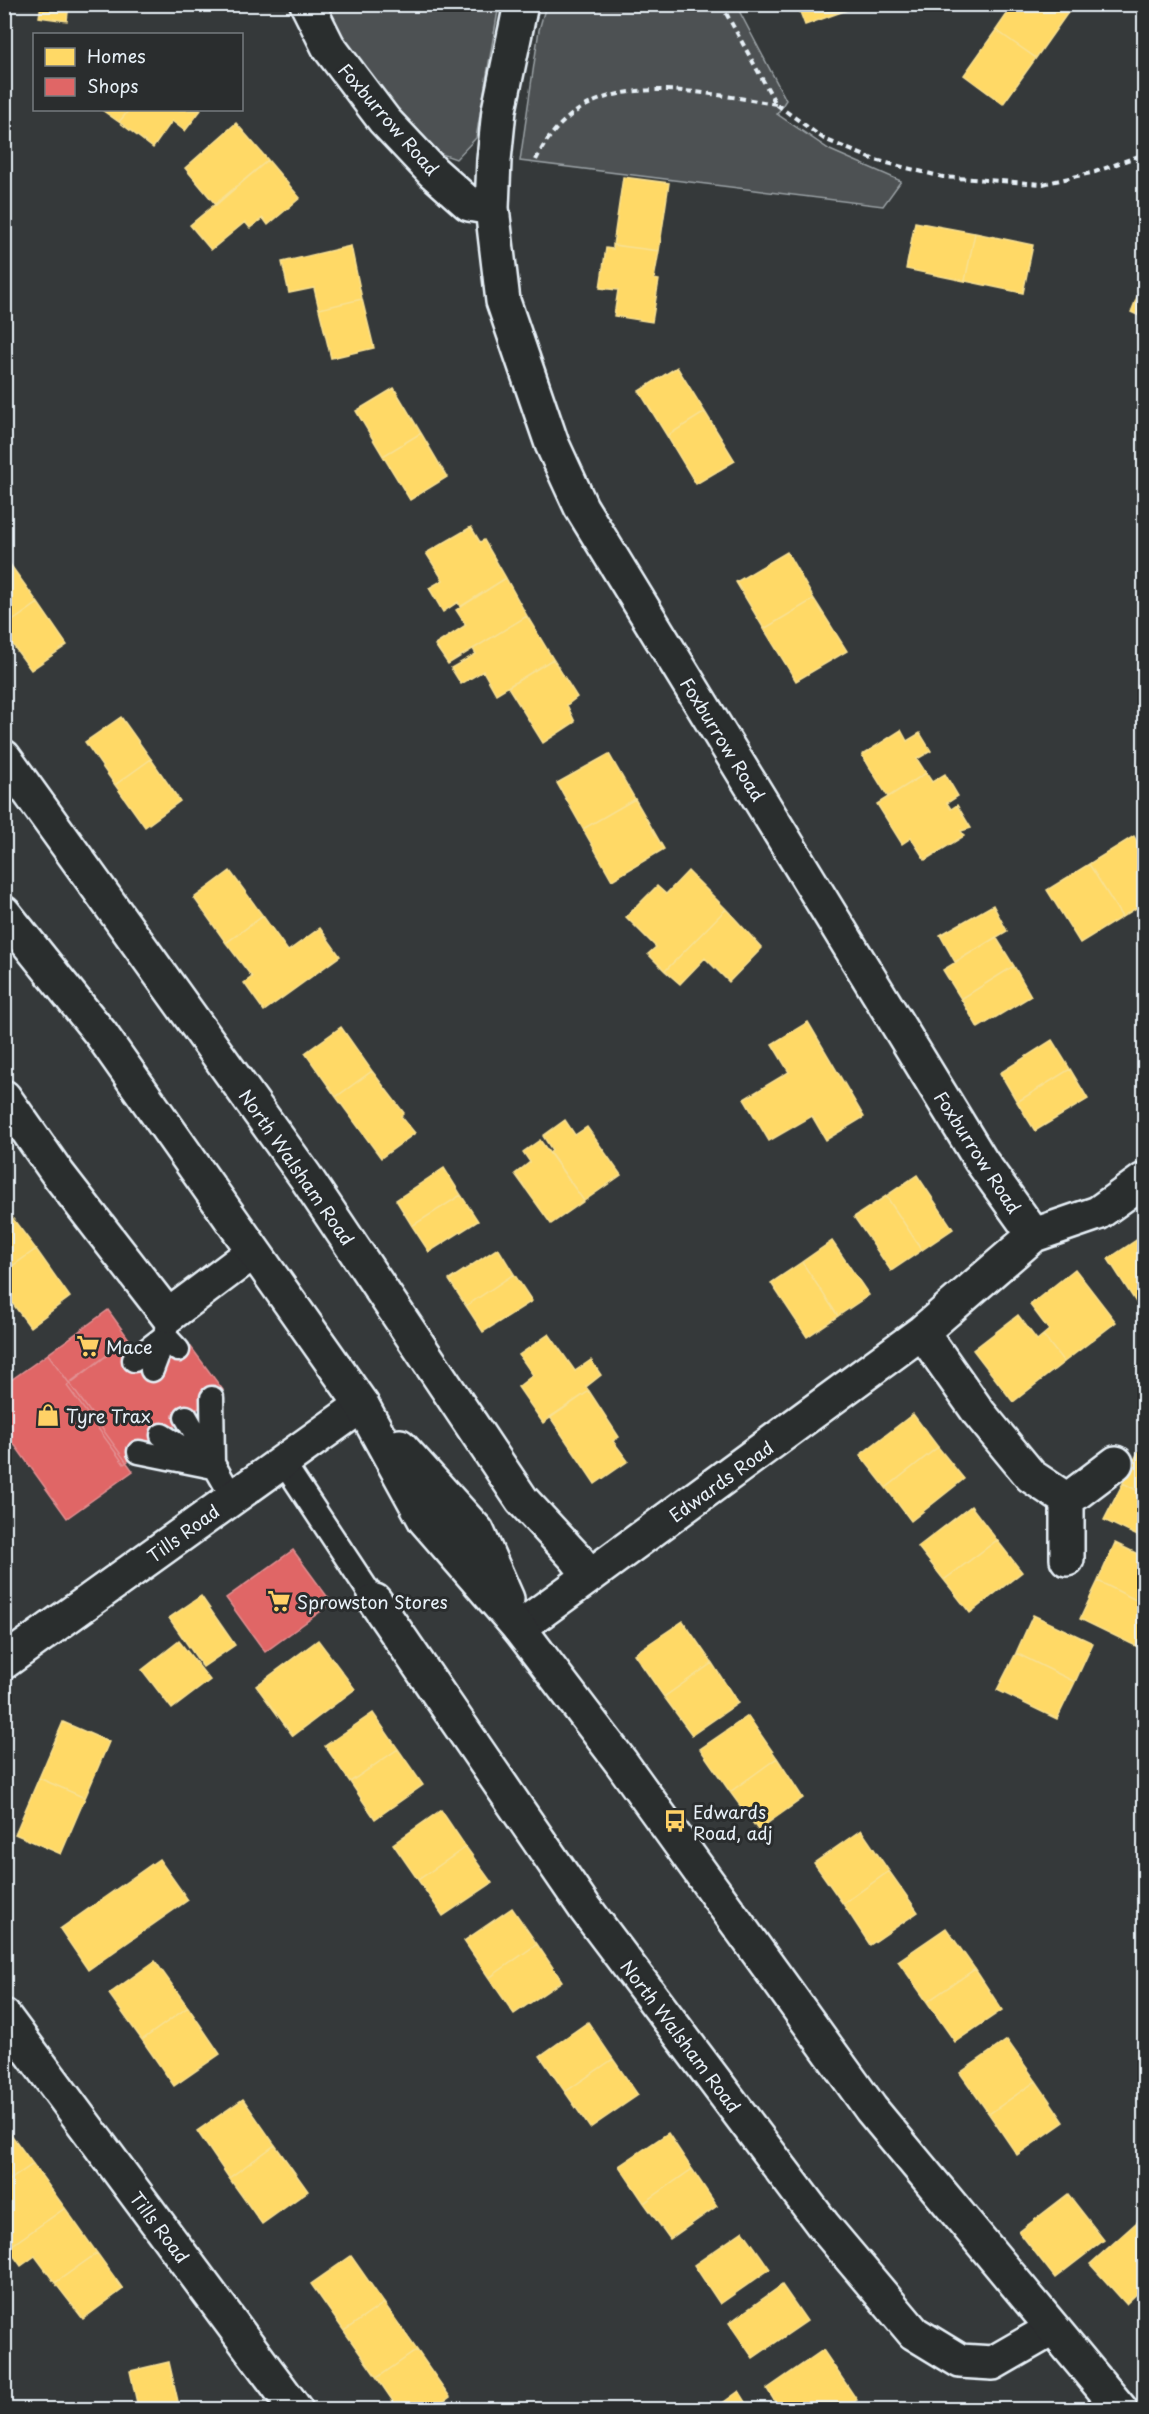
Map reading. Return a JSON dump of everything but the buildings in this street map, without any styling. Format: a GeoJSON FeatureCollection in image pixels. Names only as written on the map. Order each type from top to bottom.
{"type":"FeatureCollection","features":[{"type":"Feature","properties":{"kind":"street","name":"Foxburrow Road"},"geometry":{"type":"LineString","coordinates":[[308,4],[328,46],[384,120],[433,172],[469,204],[492,208]]}},
{"type":"Feature","properties":{"kind":"street","name":"Foxburrow Road"},"geometry":{"type":"LineString","coordinates":[[521,4],[499,110],[492,208],[503,301],[552,444],[581,507],[981,1161],[1034,1235]]}},
{"type":"Feature","properties":{"kind":"street","name":"North Walsham Road"},"geometry":{"type":"LineString","coordinates":[[4,757],[305,1176],[522,1500],[590,1576]]}},
{"type":"Feature","properties":{"kind":"street"},"geometry":{"type":"LineString","coordinates":[[4,913],[101,1034],[362,1405],[425,1520],[519,1628],[621,1762],[871,2109],[1122,2409]]}},
{"type":"Feature","properties":{"kind":"street"},"geometry":{"type":"LineString","coordinates":[[4,1097],[170,1334],[253,1252]]}},
{"type":"Feature","properties":{"kind":"street","name":"Edwards Road"},"geometry":{"type":"LineString","coordinates":[[519,1628],[922,1332],[1034,1235],[1098,1213],[1144,1180]]}},
{"type":"Feature","properties":{"kind":"street"},"geometry":{"type":"LineString","coordinates":[[922,1332],[979,1413],[1031,1476],[1067,1500]]}},
{"type":"Feature","properties":{"kind":"street","name":"Tills Road"},"geometry":{"type":"LineString","coordinates":[[4,1662],[362,1405]]}},
{"type":"Feature","properties":{"kind":"street"},"geometry":{"type":"LineString","coordinates":[[1067,1500],[1116,1462]]}},
{"type":"Feature","properties":{"kind":"street"},"geometry":{"type":"LineString","coordinates":[[1067,1500],[1067,1559]]}},
{"type":"Feature","properties":{"kind":"street","name":"North Walsham Road"},"geometry":{"type":"LineString","coordinates":[[375,1601],[585,1908],[823,2225],[914,2333],[960,2361],[993,2363],[1052,2328]]}},
{"type":"Feature","properties":{"kind":"street","name":"Tills Road"},"geometry":{"type":"LineString","coordinates":[[4,2016],[14,2051],[296,2409]]}},
{"type":"Feature","properties":{"kind":"lane"},"geometry":{"type":"LineString","coordinates":[[143,1365],[170,1334]]}},
{"type":"Feature","properties":{"kind":"lane"},"geometry":{"type":"LineString","coordinates":[[212,1398],[213,1467]]}},
{"type":"Feature","properties":{"kind":"lane"},"geometry":{"type":"LineString","coordinates":[[186,1418],[232,1498]]}},
{"type":"Feature","properties":{"kind":"lane"},"geometry":{"type":"LineString","coordinates":[[162,1435],[213,1467]]}},
{"type":"Feature","properties":{"kind":"lane"},"geometry":{"type":"LineString","coordinates":[[139,1452],[213,1467]]}},
{"type":"Feature","properties":{"kind":"lane"},"geometry":{"type":"LineString","coordinates":[[283,1462],[375,1601]]}},
{"type":"Feature","properties":{"kind":"path"},"geometry":{"type":"LineString","coordinates":[[721,4],[776,104],[824,139],[875,160],[943,177],[1043,183],[1095,172],[1144,154]]}},
{"type":"Feature","properties":{"kind":"path"},"geometry":{"type":"LineString","coordinates":[[535,162],[544,142],[567,116],[607,95],[662,88],[776,104]]}},
{"type":"Feature","properties":{"kind":"shaded area"},"geometry":{"type":"Polygon","coordinates":[[[319,5],[499,5],[476,138],[456,159],[430,150],[392,110],[319,5]]]}},
{"type":"Feature","properties":{"kind":"shaded area"},"geometry":{"type":"Polygon","coordinates":[[[546,5],[736,5],[786,100],[777,114],[830,150],[901,181],[883,206],[520,161],[539,30],[546,5]]]}},
{"type":"Feature","properties":{"kind":"place","name":"Mace"},"geometry":{"type":"Point","coordinates":[88,1346]}},
{"type":"Feature","properties":{"kind":"place","name":"Tyre Trax"},"geometry":{"type":"Point","coordinates":[48,1415]}},
{"type":"Feature","properties":{"kind":"place","name":"Sprowston Stores"},"geometry":{"type":"Point","coordinates":[279,1601]}},
{"type":"Feature","properties":{"kind":"place","name":"Edwards Road, adj"},"geometry":{"type":"Point","coordinates":[675,1821]}}]}
